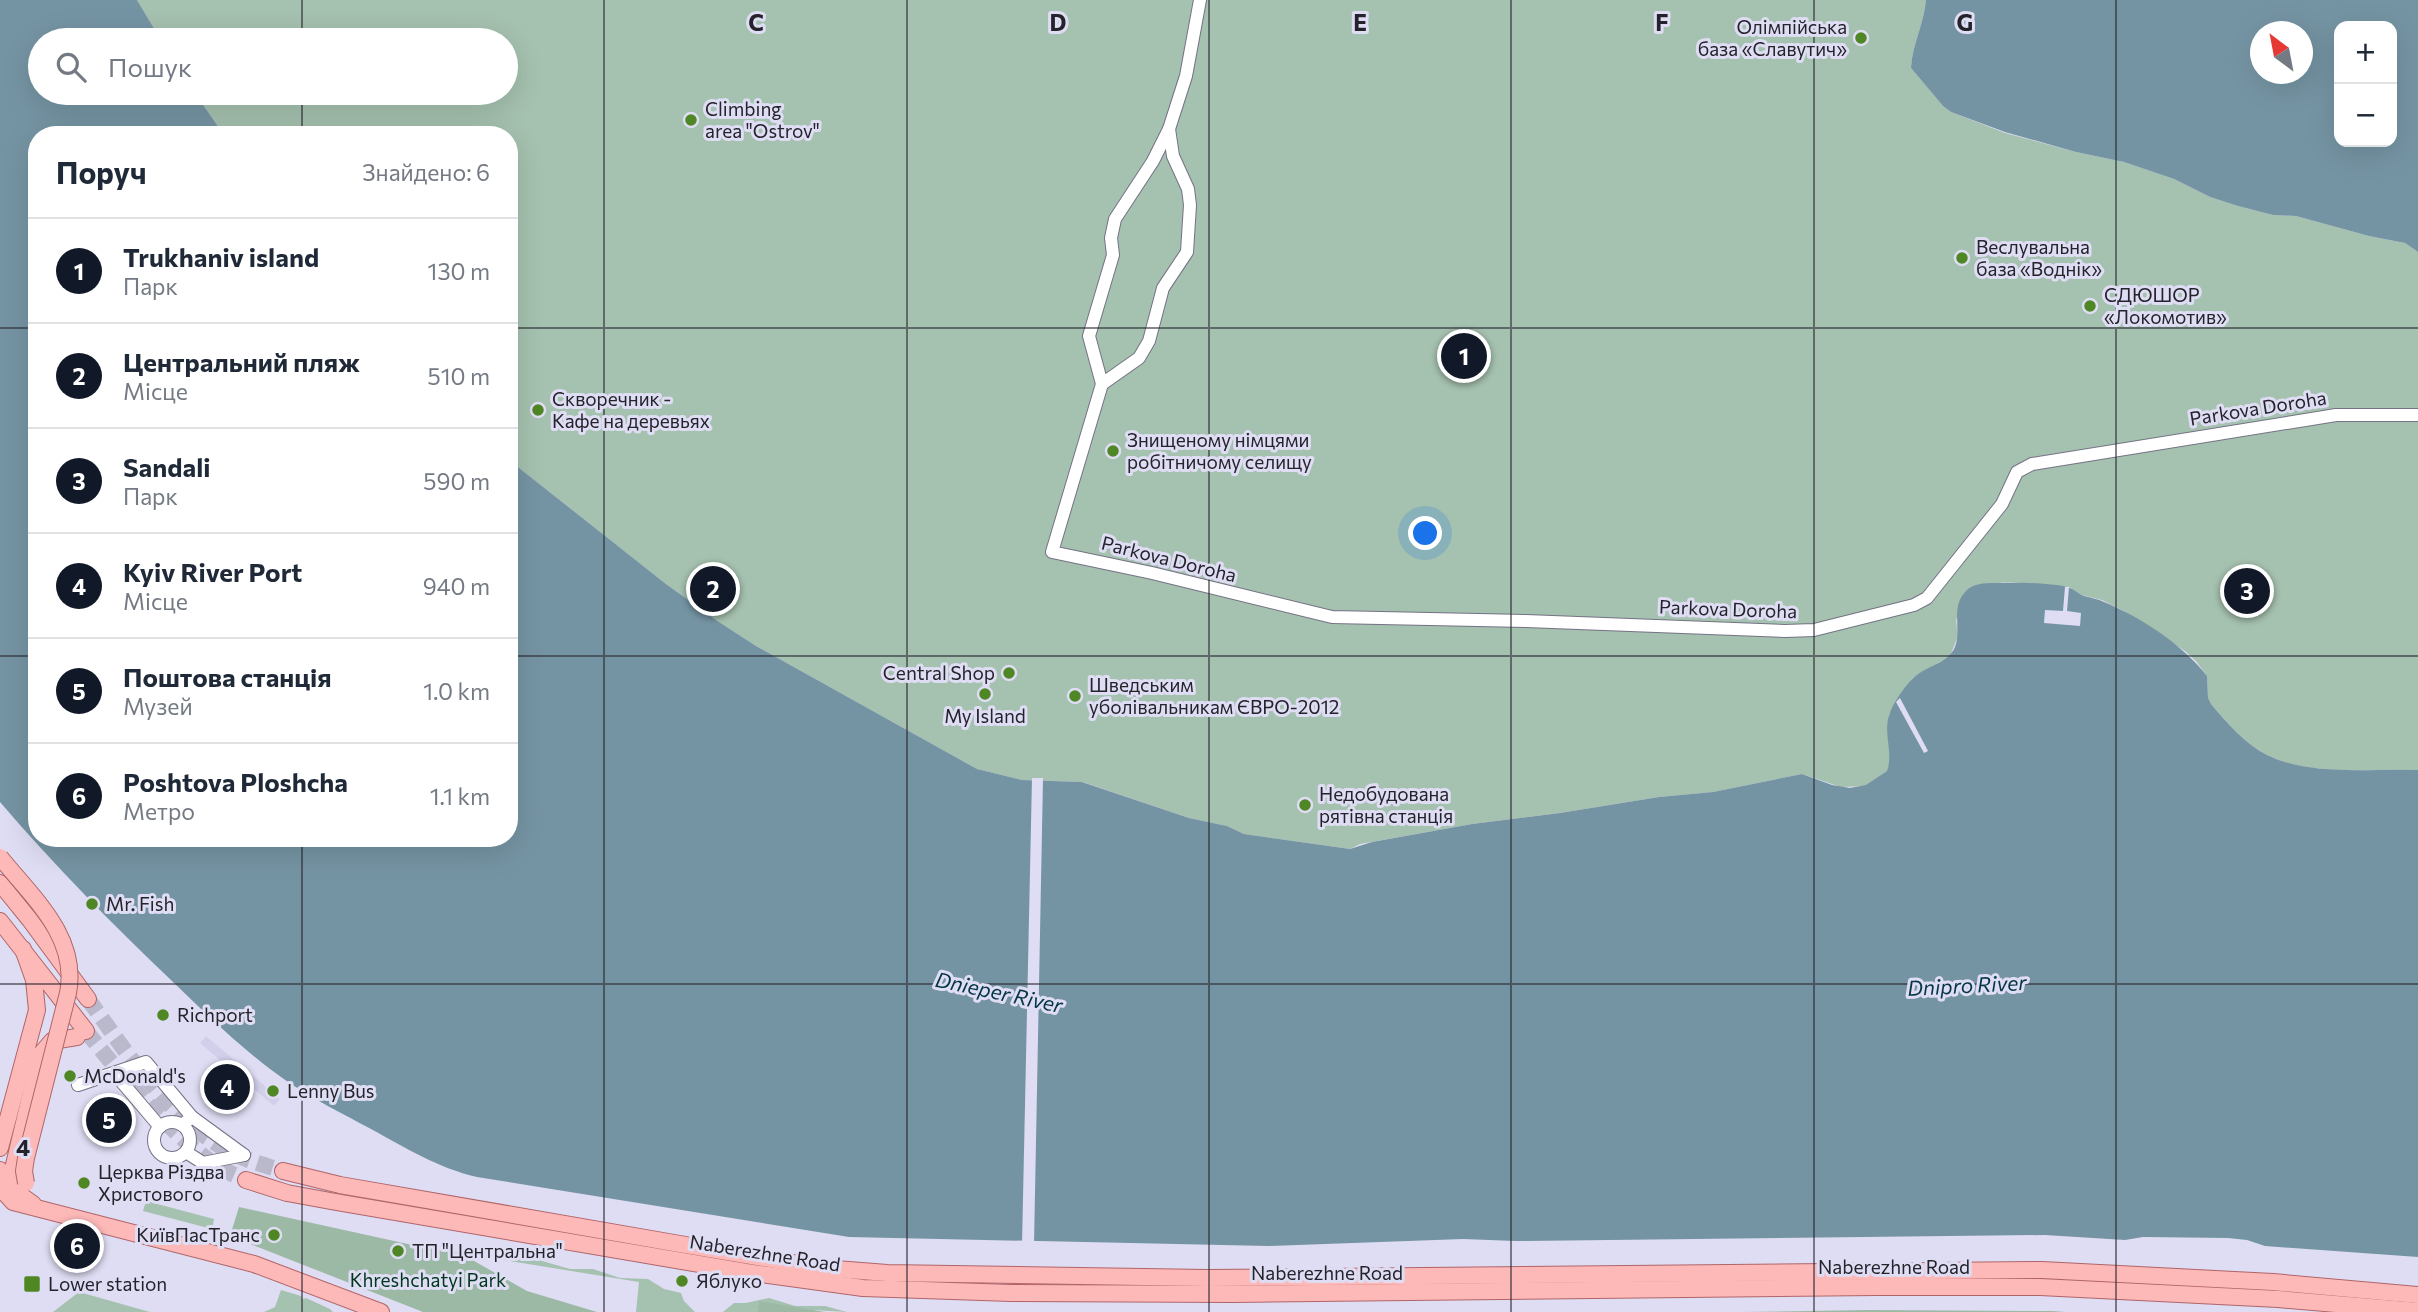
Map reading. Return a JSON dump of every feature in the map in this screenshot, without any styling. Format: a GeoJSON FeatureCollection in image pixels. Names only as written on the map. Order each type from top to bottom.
{"type":"FeatureCollection","features":[{"type":"Feature","properties":{"kind":"main road"},"geometry":{"type":"LineString","coordinates":[[0,857],[60,933],[66,947],[70,971],[68,993],[24,1171],[26,1183],[41,1209]]}},
{"type":"Feature","properties":{"kind":"main road"},"geometry":{"type":"LineString","coordinates":[[0,883],[89,999]]}},
{"type":"Feature","properties":{"kind":"main road"},"geometry":{"type":"LineString","coordinates":[[0,921],[82,1034],[52,1041],[40,1055],[13,1167],[13,1178],[19,1194],[41,1209]]}},
{"type":"Feature","properties":{"kind":"main road"},"geometry":{"type":"LineString","coordinates":[[0,1149],[37,1010],[34,981],[23,950]]}},
{"type":"Feature","properties":{"kind":"main road"},"geometry":{"type":"LineString","coordinates":[[0,1170],[6,1201],[230,1257],[381,1312]]}},
{"type":"Feature","properties":{"kind":"main road","name":"Naberezhne Road"},"geometry":{"type":"LineString","coordinates":[[283,1171],[340,1185],[680,1244],[823,1268],[887,1273],[1207,1278],[2042,1270],[2273,1282],[2418,1295]]}},
{"type":"Feature","properties":{"kind":"main road","name":"Naberezhne Road"},"geometry":{"type":"LineString","coordinates":[[246,1180],[287,1193],[350,1205],[746,1272],[863,1288],[1011,1293],[1233,1294],[2040,1287],[2278,1299],[2418,1311]]}},
{"type":"Feature","properties":{"kind":"street"},"geometry":{"type":"LineString","coordinates":[[1169,129],[1173,156],[1188,189],[1190,205],[1186,252],[1163,288],[1149,341],[1139,358],[1102,384],[1089,335],[1113,256],[1111,238],[1115,219],[1153,161],[1169,129],[1186,76],[1200,0]]}},
{"type":"Feature","properties":{"kind":"street","name":"Parkova Doroha"},"geometry":{"type":"LineString","coordinates":[[1102,384],[1052,552],[1152,573],[1332,617],[1785,631],[1814,630],[1913,605],[1927,598],[2002,505],[2017,472],[2032,464],[2325,416],[2418,415]]}},
{"type":"Feature","properties":{"kind":"street"},"geometry":{"type":"LineString","coordinates":[[78,1085],[146,1062],[187,1121],[244,1155],[203,1163],[186,1152]]}},
{"type":"Feature","properties":{"kind":"street"},"geometry":{"type":"LineString","coordinates":[[115,1074],[160,1127]]}},
{"type":"Feature","properties":{"kind":"street"},"geometry":{"type":"LineString","coordinates":[[187,1121],[189,1147],[186,1152],[172,1158],[158,1152],[154,1142],[160,1127],[171,1122],[187,1121]]}},
{"type":"Feature","properties":{"kind":"shaded area"},"geometry":{"type":"Polygon","coordinates":[[[206,1036],[280,1099],[274,1106],[200,1043],[206,1036]]]}},
{"type":"Feature","properties":{"kind":"green space"},"geometry":{"type":"Polygon","coordinates":[[[137,0],[1926,0],[1911,68],[1951,112],[2005,133],[2124,162],[2174,179],[2210,197],[2238,206],[2273,215],[2296,216],[2405,243],[2418,252],[2418,770],[2321,769],[2284,762],[2267,755],[2244,739],[2211,704],[2208,699],[2207,676],[2185,651],[2124,611],[2102,600],[2082,595],[2069,587],[2009,582],[1977,585],[1956,620],[1958,636],[1950,656],[1913,678],[1889,715],[1890,762],[1887,771],[1866,786],[1841,787],[1802,774],[1713,792],[1659,797],[1472,824],[1360,844],[1350,849],[1244,834],[1227,826],[1189,818],[1083,782],[1022,780],[977,769],[756,646],[716,620],[518,467],[518,126],[218,126],[203,105],[518,105],[518,28],[154,28],[137,0]]]}},
{"type":"Feature","properties":{"kind":"green space"},"geometry":{"type":"Polygon","coordinates":[[[146,1201],[214,1219],[212,1229],[143,1211],[146,1201]]]}},
{"type":"Feature","properties":{"kind":"green space","name":"Khreshchatyi Park"},"geometry":{"type":"Polygon","coordinates":[[[239,1207],[460,1253],[527,1291],[597,1312],[423,1312],[230,1236],[239,1207]]]}},
{"type":"Feature","properties":{"kind":"green space"},"geometry":{"type":"Polygon","coordinates":[[[480,1250],[508,1259],[535,1259],[570,1269],[593,1269],[620,1278],[648,1279],[664,1289],[681,1293],[684,1301],[695,1312],[636,1312],[639,1282],[460,1253],[480,1250]]]}},
{"type":"Feature","properties":{"kind":"green space"},"geometry":{"type":"Polygon","coordinates":[[[281,1290],[306,1298],[333,1312],[264,1312],[275,1307],[281,1290]]]}},
{"type":"Feature","properties":{"kind":"green space"},"geometry":{"type":"Polygon","coordinates":[[[79,1292],[150,1312],[53,1312],[79,1292]]]}},
{"type":"Feature","properties":{"kind":"green space"},"geometry":{"type":"Polygon","coordinates":[[[769,1298],[795,1306],[825,1306],[847,1312],[759,1302],[757,1312],[723,1312],[734,1303],[769,1298]]]}},
{"type":"Feature","properties":{"kind":"green space"},"geometry":{"type":"Polygon","coordinates":[[[759,1301],[825,1312],[757,1312],[759,1301]]]}},
{"type":"Feature","properties":{"kind":"green space"},"geometry":{"type":"Polygon","coordinates":[[[2053,1311],[2065,1312],[1744,1312],[2053,1311]]]}},
{"type":"Feature","properties":{"kind":"water"},"geometry":{"type":"Polygon","coordinates":[[[0,0],[137,0],[154,28],[28,28],[28,105],[203,105],[218,126],[28,126],[28,834],[0,802],[0,0]]]}},
{"type":"Feature","properties":{"kind":"water"},"geometry":{"type":"Polygon","coordinates":[[[1926,0],[2418,0],[2418,252],[2405,243],[2296,216],[2273,215],[2238,206],[2210,197],[2174,179],[2124,162],[2005,132],[1951,112],[1911,68],[1926,0]]]}},
{"type":"Feature","properties":{"kind":"water"},"geometry":{"type":"Polygon","coordinates":[[[518,467],[716,620],[756,646],[977,769],[1022,780],[1082,782],[1189,818],[1227,826],[1244,834],[1350,849],[1372,842],[1472,824],[1659,797],[1713,792],[1802,774],[1832,785],[1850,788],[1866,785],[1887,771],[1888,720],[1897,698],[1913,678],[1944,660],[1955,647],[1957,611],[1966,591],[1973,586],[1987,583],[2064,586],[2133,616],[2186,653],[2207,676],[2208,698],[2211,704],[2244,739],[2267,755],[2284,762],[2322,769],[2418,770],[2418,1257],[2265,1246],[2228,1238],[2143,1237],[2125,1240],[2045,1235],[1515,1241],[1463,1239],[1268,1246],[849,1237],[477,1177],[436,1163],[410,1150],[329,1107],[272,1071],[200,1008],[105,916],[39,847],[518,847],[518,467]]]}},
{"type":"Feature","properties":{"kind":"pier"},"geometry":{"type":"Polygon","coordinates":[[[2065,587],[2069,587],[2067,611],[2081,613],[2080,626],[2044,623],[2045,610],[2063,611],[2065,587]]]}},
{"type":"Feature","properties":{"kind":"pier"},"geometry":{"type":"Polygon","coordinates":[[[1900,698],[1928,751],[1924,753],[1896,702],[1900,698]]]}},
{"type":"Feature","properties":{"kind":"pier"},"geometry":{"type":"Polygon","coordinates":[[[1032,778],[1043,778],[1034,1245],[1022,1245],[1032,778]]]}},
{"type":"Feature","properties":{"kind":"tunnel"},"geometry":{"type":"LineString","coordinates":[[88,999],[154,1087],[192,1126],[237,1155],[283,1171]]}},
{"type":"Feature","properties":{"kind":"tunnel"},"geometry":{"type":"LineString","coordinates":[[86,1031],[131,1085],[182,1138],[217,1166],[246,1180]]}},
{"type":"Feature","properties":{"kind":"place","name":"Олімпійська база «Славутич»"},"geometry":{"type":"Point","coordinates":[1861,38]}},
{"type":"Feature","properties":{"kind":"place","name":"Climbing area \"Ostrov\""},"geometry":{"type":"Point","coordinates":[691,120]}},
{"type":"Feature","properties":{"kind":"place","name":"Веслувальна база «Воднік»"},"geometry":{"type":"Point","coordinates":[1962,258]}},
{"type":"Feature","properties":{"kind":"place","name":"СДЮШОР «Локомотив»"},"geometry":{"type":"Point","coordinates":[2090,306]}},
{"type":"Feature","properties":{"kind":"place","name":"Trukhaniv island"},"geometry":{"type":"Point","coordinates":[1464,356]}},
{"type":"Feature","properties":{"kind":"place","name":"Скворечник - Кафе на деревьях"},"geometry":{"type":"Point","coordinates":[538,410]}},
{"type":"Feature","properties":{"kind":"place","name":"Знищеному німцями робітничому селищу"},"geometry":{"type":"Point","coordinates":[1113,451]}},
{"type":"Feature","properties":{"kind":"place","name":"Центральний пляж"},"geometry":{"type":"Point","coordinates":[713,589]}},
{"type":"Feature","properties":{"kind":"place","name":"Sandali"},"geometry":{"type":"Point","coordinates":[2247,591]}},
{"type":"Feature","properties":{"kind":"place","name":"Central Shop"},"geometry":{"type":"Point","coordinates":[1009,673]}},
{"type":"Feature","properties":{"kind":"place","name":"My Island"},"geometry":{"type":"Point","coordinates":[985,694]}},
{"type":"Feature","properties":{"kind":"place","name":"Шведським уболівальникам ЄВРО-2012"},"geometry":{"type":"Point","coordinates":[1075,696]}},
{"type":"Feature","properties":{"kind":"place","name":"Недобудована рятівна станція"},"geometry":{"type":"Point","coordinates":[1305,805]}},
{"type":"Feature","properties":{"kind":"place","name":"Mr. Fish"},"geometry":{"type":"Point","coordinates":[92,904]}},
{"type":"Feature","properties":{"kind":"place","name":"Richport"},"geometry":{"type":"Point","coordinates":[163,1015]}},
{"type":"Feature","properties":{"kind":"place","name":"McDonald's"},"geometry":{"type":"Point","coordinates":[70,1076]}},
{"type":"Feature","properties":{"kind":"place","name":"Kyiv River Port"},"geometry":{"type":"Point","coordinates":[227,1087]}},
{"type":"Feature","properties":{"kind":"place","name":"Lenny Bus"},"geometry":{"type":"Point","coordinates":[273,1091]}},
{"type":"Feature","properties":{"kind":"place","name":"Поштова станція"},"geometry":{"type":"Point","coordinates":[109,1120]}},
{"type":"Feature","properties":{"kind":"place","name":"Церква Різдва Христового"},"geometry":{"type":"Point","coordinates":[84,1183]}},
{"type":"Feature","properties":{"kind":"place","name":"КиївПасТранс"},"geometry":{"type":"Point","coordinates":[274,1235]}},
{"type":"Feature","properties":{"kind":"place","name":"Poshtova Ploshcha"},"geometry":{"type":"Point","coordinates":[77,1246]}},
{"type":"Feature","properties":{"kind":"place","name":"ТП \"Центральна\""},"geometry":{"type":"Point","coordinates":[398,1251]}},
{"type":"Feature","properties":{"kind":"place","name":"Яблуко"},"geometry":{"type":"Point","coordinates":[682,1281]}},
{"type":"Feature","properties":{"kind":"place","name":"Lower station"},"geometry":{"type":"Point","coordinates":[32,1284]}},
{"type":"Feature","properties":{"kind":"water label","name":"Dnipro River"},"geometry":{"type":"Point","coordinates":[1967,986]}},
{"type":"Feature","properties":{"kind":"water label","name":"Dnieper River"},"geometry":{"type":"Point","coordinates":[999,993]}}]}
